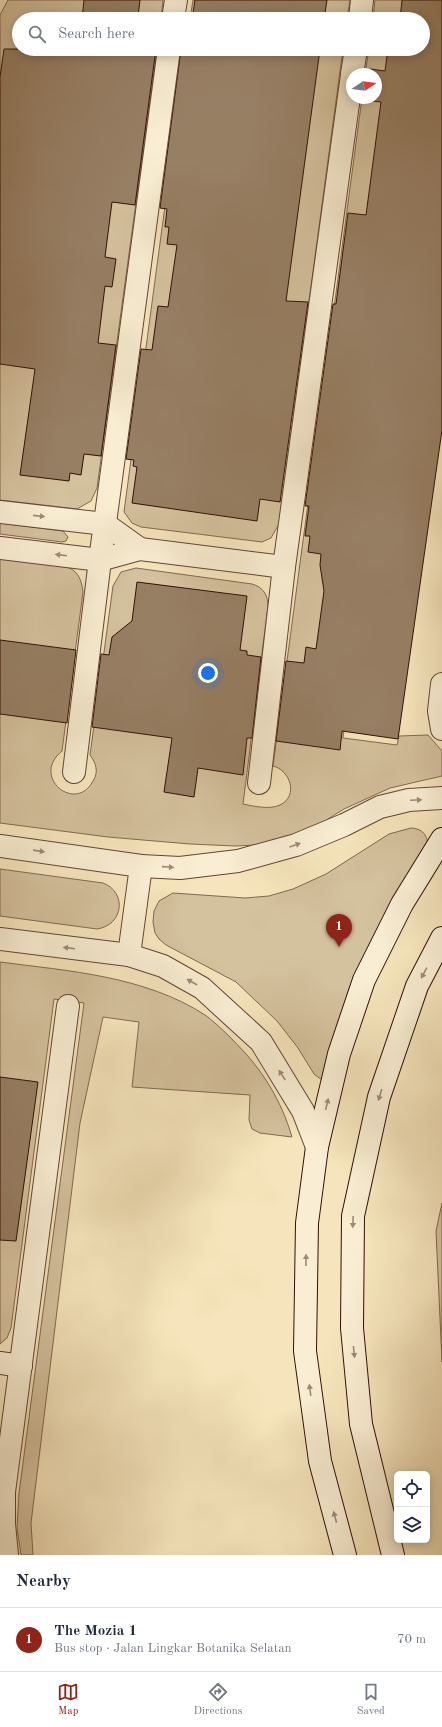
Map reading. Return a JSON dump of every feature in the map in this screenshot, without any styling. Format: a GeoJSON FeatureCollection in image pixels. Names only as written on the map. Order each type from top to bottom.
{"type":"FeatureCollection","features":[{"type":"Feature","properties":{"kind":"street"},"geometry":{"type":"LineString","coordinates":[[174,12],[176,0]]}},
{"type":"Feature","properties":{"kind":"street"},"geometry":{"type":"LineString","coordinates":[[361,12],[362,0]]}},
{"type":"Feature","properties":{"kind":"street"},"geometry":{"type":"LineString","coordinates":[[74,772],[100,560],[168,56]]}},
{"type":"Feature","properties":{"kind":"street"},"geometry":{"type":"LineString","coordinates":[[353,68],[355,56]]}},
{"type":"Feature","properties":{"kind":"street"},"geometry":{"type":"LineString","coordinates":[[259,783],[284,567],[348,104]]}},
{"type":"Feature","properties":{"kind":"street"},"geometry":{"type":"LineString","coordinates":[[0,512],[105,524],[140,549]]}},
{"type":"Feature","properties":{"kind":"street"},"geometry":{"type":"LineString","coordinates":[[0,548],[100,560],[140,549],[284,567]]}},
{"type":"Feature","properties":{"kind":"street"},"geometry":{"type":"LineString","coordinates":[[440,720],[442,684]]}},
{"type":"Feature","properties":{"kind":"street"},"geometry":{"type":"LineString","coordinates":[[0,846],[141,866],[180,868],[238,861],[296,845],[344,825],[380,807],[409,800],[442,798]]}},
{"type":"Feature","properties":{"kind":"street"},"geometry":{"type":"LineString","coordinates":[[345,1555],[320,1461],[305,1351],[307,1223],[317,1147],[339,1054],[364,980],[402,904],[442,839]]}},
{"type":"Feature","properties":{"kind":"street"},"geometry":{"type":"LineString","coordinates":[[129,955],[141,866]]}},
{"type":"Feature","properties":{"kind":"street"},"geometry":{"type":"LineString","coordinates":[[393,1555],[361,1424],[352,1328],[353,1216],[379,1097],[417,986],[442,938]]}},
{"type":"Feature","properties":{"kind":"street"},"geometry":{"type":"LineString","coordinates":[[0,939],[129,955],[163,966],[202,988],[261,1042],[303,1111],[317,1147]]}},
{"type":"Feature","properties":{"kind":"street"},"geometry":{"type":"LineString","coordinates":[[7,1555],[4,1524],[4,1492],[10,1365],[68,1006]]}},
{"type":"Feature","properties":{"kind":"shaded area"},"geometry":{"type":"Polygon","coordinates":[[[8,0],[163,0],[162,12],[12,12],[12,56],[156,56],[97,488],[91,501],[77,509],[0,500],[0,15],[8,0]]]}},
{"type":"Feature","properties":{"kind":"shaded area"},"geometry":{"type":"Polygon","coordinates":[[[193,0],[350,0],[348,12],[191,12],[193,0]]]}},
{"type":"Feature","properties":{"kind":"shaded area"},"geometry":{"type":"Polygon","coordinates":[[[375,0],[438,0],[343,738],[397,745],[399,736],[428,735],[442,751],[442,776],[390,788],[344,809],[312,829],[276,842],[256,845],[235,846],[190,844],[108,837],[0,823],[0,557],[67,567],[75,572],[81,583],[83,592],[62,751],[53,761],[51,771],[53,781],[59,788],[67,793],[76,794],[85,790],[93,781],[96,774],[95,764],[90,755],[113,586],[121,572],[136,568],[252,584],[262,589],[266,595],[268,606],[243,804],[271,807],[280,805],[286,801],[289,796],[291,790],[288,778],[279,768],[273,766],[361,104],[382,104],[382,68],[366,68],[368,56],[430,56],[430,12],[374,12],[375,0]]]}},
{"type":"Feature","properties":{"kind":"shaded area"},"geometry":{"type":"Polygon","coordinates":[[[185,56],[342,56],[279,524],[271,538],[262,542],[141,527],[132,523],[124,512],[185,56]]]}},
{"type":"Feature","properties":{"kind":"shaded area"},"geometry":{"type":"Polygon","coordinates":[[[0,523],[63,531],[68,537],[66,541],[62,542],[0,534],[0,523]]]}},
{"type":"Feature","properties":{"kind":"shaded area"},"geometry":{"type":"Polygon","coordinates":[[[411,828],[420,830],[425,834],[428,850],[322,1080],[314,1074],[298,1048],[277,1021],[236,982],[166,945],[155,933],[153,922],[154,911],[159,901],[173,893],[245,898],[269,896],[293,889],[326,874],[389,834],[411,828]]]}},
{"type":"Feature","properties":{"kind":"shaded area"},"geometry":{"type":"Polygon","coordinates":[[[0,869],[103,883],[111,887],[116,893],[119,900],[117,915],[113,921],[106,926],[97,929],[0,916],[0,869]]]}},
{"type":"Feature","properties":{"kind":"shaded area"},"geometry":{"type":"Polygon","coordinates":[[[0,962],[79,972],[132,983],[182,1002],[205,1015],[232,1039],[255,1064],[274,1093],[284,1114],[292,1137],[260,1133],[252,1129],[249,1120],[250,1095],[132,1087],[139,1022],[103,1017],[80,1123],[31,1523],[33,1555],[21,1555],[17,1528],[19,1493],[84,1003],[54,999],[11,1328],[7,1338],[0,1344],[0,962]]]}},
{"type":"Feature","properties":{"kind":"shaded area"},"geometry":{"type":"Polygon","coordinates":[[[442,1203],[442,1362],[436,1231],[442,1203]]]}},
{"type":"Feature","properties":{"kind":"building"},"geometry":{"type":"Polygon","coordinates":[[[84,0],[140,0],[138,12],[83,12],[84,0]]]}},
{"type":"Feature","properties":{"kind":"building"},"geometry":{"type":"Polygon","coordinates":[[[195,0],[327,0],[325,12],[193,12],[195,0]]]}},
{"type":"Feature","properties":{"kind":"building"},"geometry":{"type":"Polygon","coordinates":[[[402,0],[442,0],[442,430],[398,739],[342,731],[340,750],[276,741],[286,661],[304,663],[306,647],[316,649],[324,591],[320,565],[321,554],[308,552],[310,536],[305,536],[309,506],[305,506],[333,304],[336,304],[348,213],[366,215],[381,104],[382,104],[382,71],[385,71],[387,56],[430,56],[430,12],[401,12],[402,0]]]}},
{"type":"Feature","properties":{"kind":"building"},"geometry":{"type":"Polygon","coordinates":[[[4,49],[12,49],[12,56],[155,56],[135,205],[112,202],[105,257],[116,259],[112,287],[105,286],[98,343],[116,345],[101,456],[84,454],[81,475],[70,473],[69,481],[20,475],[35,369],[0,364],[0,77],[4,49]]]}},
{"type":"Feature","properties":{"kind":"building"},"geometry":{"type":"Polygon","coordinates":[[[180,56],[319,56],[286,301],[308,302],[280,502],[260,499],[257,521],[132,503],[137,467],[133,466],[134,460],[126,459],[141,349],[152,350],[158,306],[168,307],[177,245],[167,244],[169,227],[165,227],[167,209],[160,208],[180,56]]]}},
{"type":"Feature","properties":{"kind":"building"},"geometry":{"type":"Polygon","coordinates":[[[137,582],[247,596],[240,650],[247,651],[247,655],[261,657],[252,738],[247,738],[243,775],[198,768],[194,797],[164,792],[172,738],[92,727],[101,654],[109,655],[112,637],[132,621],[137,582]]]}},
{"type":"Feature","properties":{"kind":"building"},"geometry":{"type":"Polygon","coordinates":[[[0,640],[76,650],[67,723],[0,714],[0,640]]]}},
{"type":"Feature","properties":{"kind":"building"},"geometry":{"type":"Polygon","coordinates":[[[0,1077],[38,1082],[16,1241],[0,1240],[0,1077]]]}},
{"type":"Feature","properties":{"kind":"place","name":"The Mozia 1"},"geometry":{"type":"Point","coordinates":[339,947]}}]}
